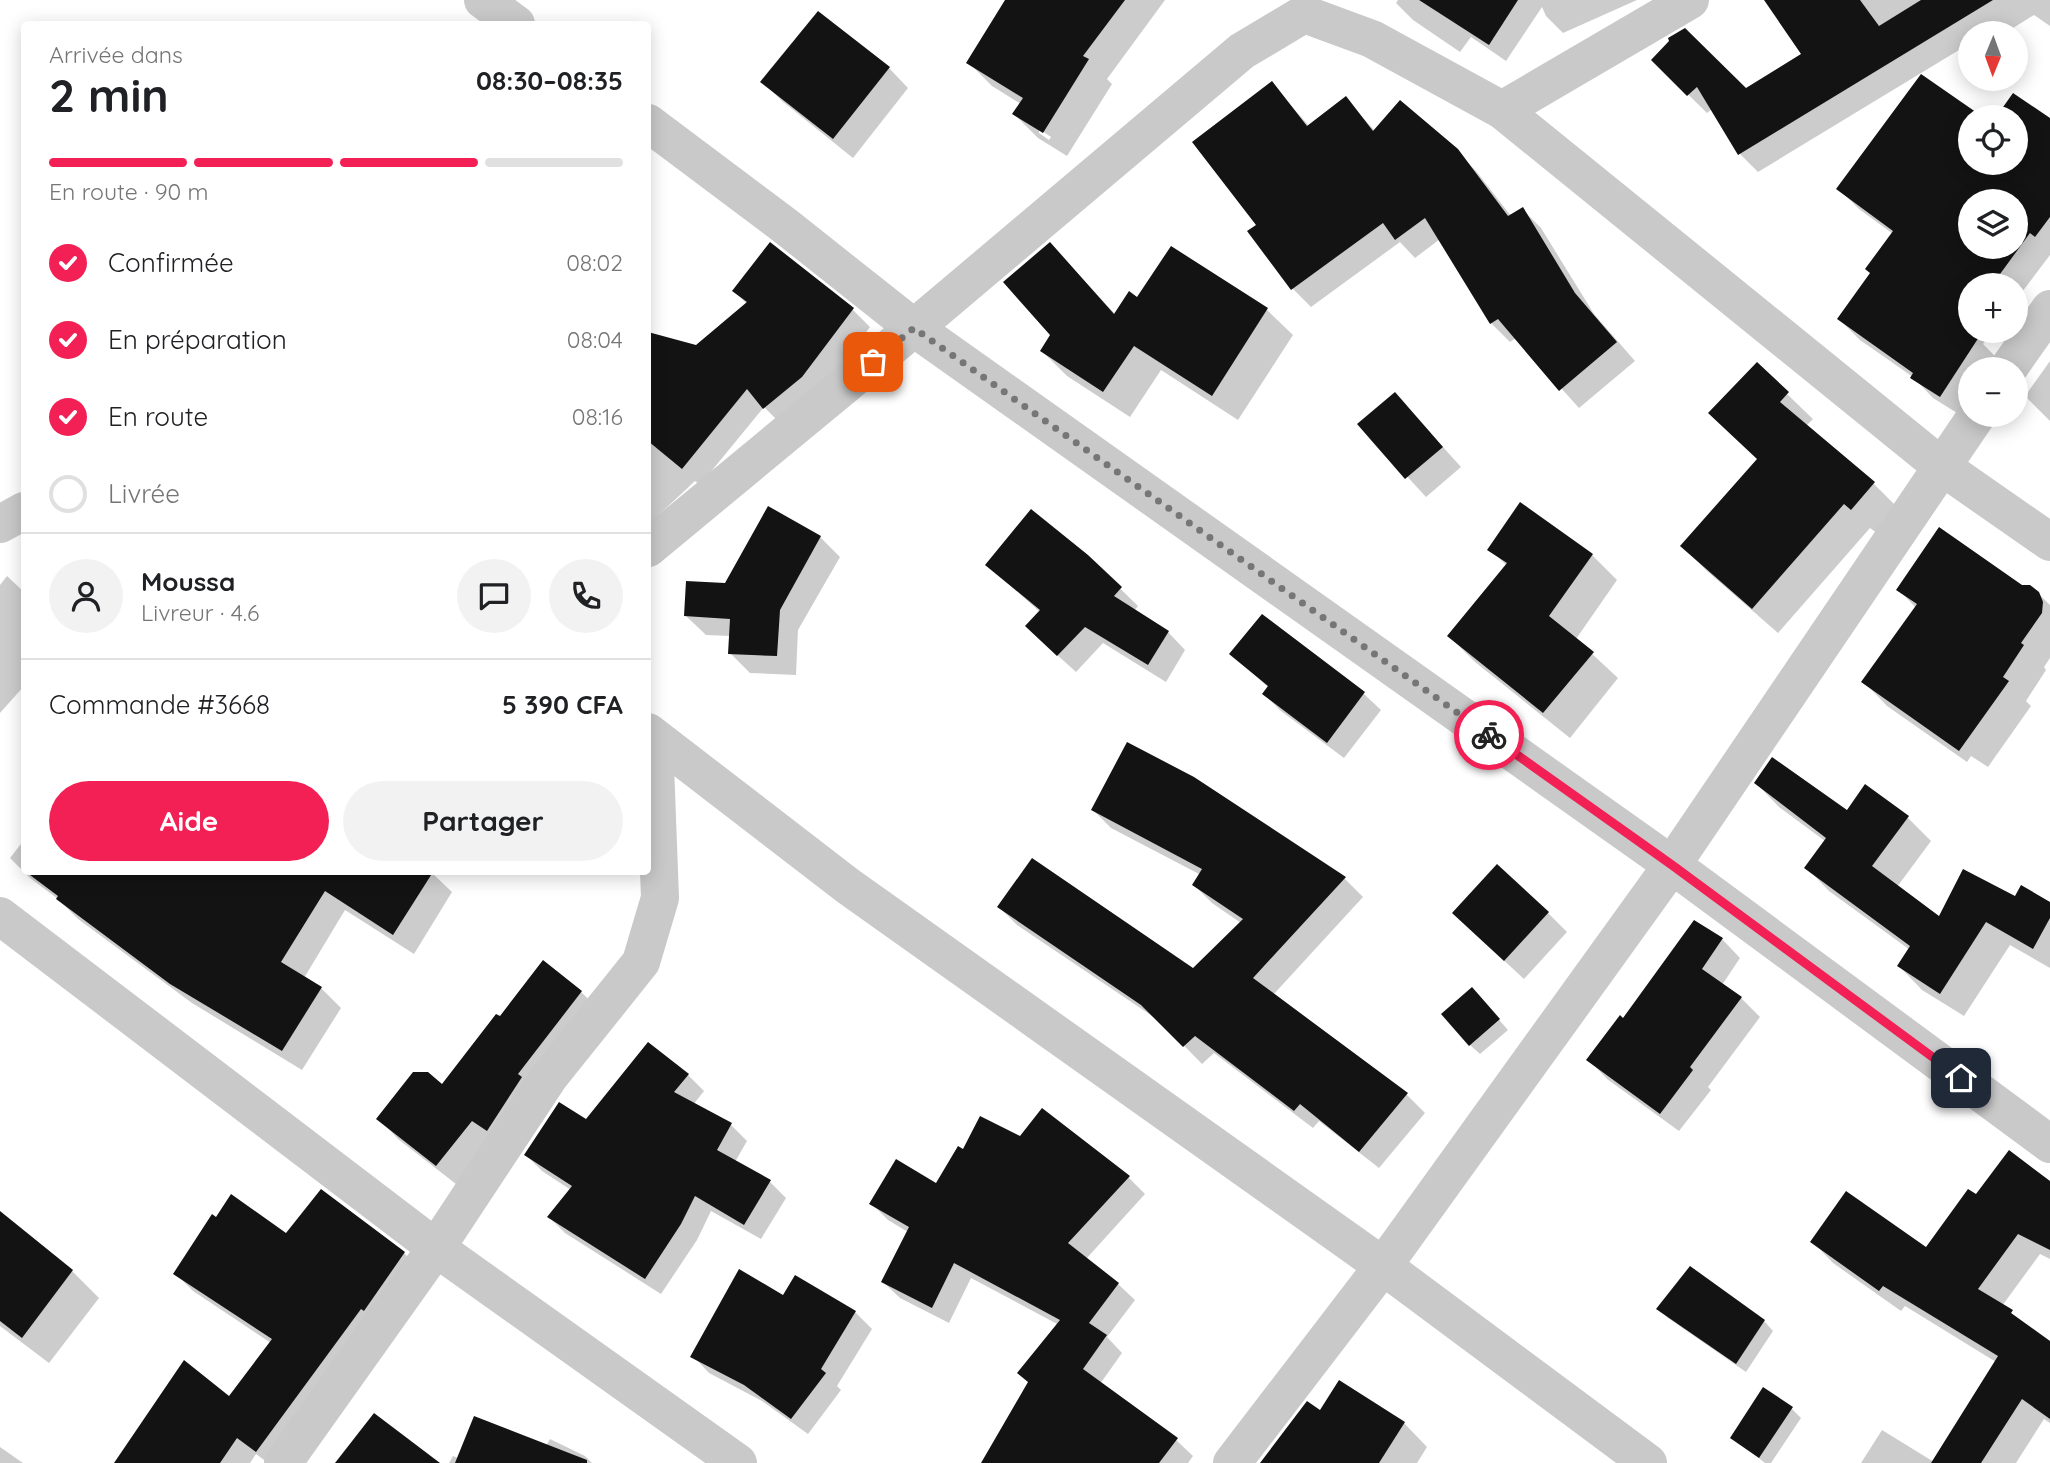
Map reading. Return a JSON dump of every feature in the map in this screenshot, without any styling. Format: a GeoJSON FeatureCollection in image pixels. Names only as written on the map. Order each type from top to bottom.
{"type":"FeatureCollection","features":[{"type":"Feature","properties":{"kind":"street"},"geometry":{"type":"LineString","coordinates":[[483,0],[512,21]]}},
{"type":"Feature","properties":{"kind":"street"},"geometry":{"type":"LineString","coordinates":[[1502,110],[1690,0]]}},
{"type":"Feature","properties":{"kind":"street"},"geometry":{"type":"LineString","coordinates":[[651,546],[1242,51],[1306,7],[1372,39],[1502,110],[1941,466],[2050,542]]}},
{"type":"Feature","properties":{"kind":"street"},"geometry":{"type":"LineString","coordinates":[[651,125],[784,225],[914,328],[1672,865],[2050,1144]]}},
{"type":"Feature","properties":{"kind":"street"},"geometry":{"type":"LineString","coordinates":[[2016,357],[2050,309]]}},
{"type":"Feature","properties":{"kind":"street"},"geometry":{"type":"LineString","coordinates":[[1232,1463],[1383,1266],[1672,865],[1968,427]]}},
{"type":"Feature","properties":{"kind":"street"},"geometry":{"type":"LineString","coordinates":[[0,524],[21,513]]}},
{"type":"Feature","properties":{"kind":"street"},"geometry":{"type":"LineString","coordinates":[[283,1463],[436,1248],[549,1077],[641,962],[660,898],[651,735]]}},
{"type":"Feature","properties":{"kind":"street"},"geometry":{"type":"LineString","coordinates":[[651,735],[848,886],[1383,1266],[1648,1463]]}},
{"type":"Feature","properties":{"kind":"street"},"geometry":{"type":"LineString","coordinates":[[0,916],[436,1248],[738,1463]]}},
{"type":"Feature","properties":{"kind":"building"},"geometry":{"type":"Polygon","coordinates":[[[1005,0],[1125,0],[1083,56],[1089,59],[1043,133],[1012,114],[1023,98],[966,63],[1005,0]]]}},
{"type":"Feature","properties":{"kind":"building"},"geometry":{"type":"Polygon","coordinates":[[[1419,0],[1518,0],[1489,45],[1419,0]]]}},
{"type":"Feature","properties":{"kind":"building"},"geometry":{"type":"Polygon","coordinates":[[[1764,0],[1860,0],[1879,26],[1921,0],[1993,0],[1738,155],[1697,87],[1687,96],[1651,60],[1669,41],[1668,38],[1685,28],[1746,88],[1801,54],[1764,0]]]}},
{"type":"Feature","properties":{"kind":"building"},"geometry":{"type":"Polygon","coordinates":[[[818,11],[890,67],[833,139],[760,82],[818,11]]]}},
{"type":"Feature","properties":{"kind":"building"},"geometry":{"type":"Polygon","coordinates":[[[1921,74],[1966,105],[1958,105],[1958,175],[2028,175],[2028,105],[2004,105],[2013,93],[2050,118],[2050,217],[2035,237],[2030,233],[2028,236],[2028,189],[1958,189],[1958,259],[2011,259],[2001,273],[1958,273],[1958,343],[1975,343],[1966,357],[1958,357],[1958,369],[1940,397],[1910,378],[1913,373],[1837,319],[1870,273],[1865,269],[1893,231],[1836,189],[1921,74]]]}},
{"type":"Feature","properties":{"kind":"building"},"geometry":{"type":"Polygon","coordinates":[[[1272,81],[1307,126],[1346,96],[1373,131],[1400,100],[1458,149],[1508,216],[1523,207],[1575,293],[1617,342],[1559,391],[1498,319],[1490,324],[1425,218],[1395,240],[1383,223],[1291,290],[1247,231],[1256,225],[1192,142],[1272,81]]]}},
{"type":"Feature","properties":{"kind":"building"},"geometry":{"type":"Polygon","coordinates":[[[770,242],[854,308],[802,377],[763,409],[747,389],[682,469],[651,443],[651,333],[696,345],[747,302],[732,291],[770,242]]]}},
{"type":"Feature","properties":{"kind":"building"},"geometry":{"type":"Polygon","coordinates":[[[1050,242],[1114,314],[1129,291],[1137,297],[1171,246],[1268,308],[1212,396],[1134,346],[1103,392],[1040,351],[1050,335],[1003,282],[1050,242]]]}},
{"type":"Feature","properties":{"kind":"building"},"geometry":{"type":"Polygon","coordinates":[[[1757,362],[1789,392],[1780,402],[1875,482],[1851,510],[1844,504],[1752,609],[1680,546],[1757,459],[1708,413],[1757,362]]]}},
{"type":"Feature","properties":{"kind":"building"},"geometry":{"type":"Polygon","coordinates":[[[1395,392],[1443,447],[1405,479],[1357,424],[1395,392]]]}},
{"type":"Feature","properties":{"kind":"building"},"geometry":{"type":"Polygon","coordinates":[[[1520,502],[1593,554],[1549,616],[1594,652],[1543,713],[1447,636],[1507,563],[1487,550],[1520,502]]]}},
{"type":"Feature","properties":{"kind":"building"},"geometry":{"type":"Polygon","coordinates":[[[768,506],[821,536],[780,610],[777,656],[728,654],[730,619],[684,616],[686,581],[725,583],[768,506]]]}},
{"type":"Feature","properties":{"kind":"building"},"geometry":{"type":"Polygon","coordinates":[[[1031,509],[1088,555],[1122,587],[1114,596],[1169,631],[1148,665],[1085,627],[1057,656],[1025,626],[1040,610],[985,565],[1031,509]]]}},
{"type":"Feature","properties":{"kind":"building"},"geometry":{"type":"Polygon","coordinates":[[[1939,527],[2022,585],[2030,585],[2039,592],[2043,602],[2042,613],[2021,643],[2024,645],[2003,677],[2009,681],[1959,751],[1861,682],[1917,604],[1896,590],[1939,527]]]}},
{"type":"Feature","properties":{"kind":"building"},"geometry":{"type":"Polygon","coordinates":[[[1262,614],[1365,692],[1327,743],[1262,694],[1268,686],[1229,654],[1262,614]]]}},
{"type":"Feature","properties":{"kind":"building"},"geometry":{"type":"Polygon","coordinates":[[[1127,742],[1194,777],[1346,877],[1253,978],[1408,1093],[1359,1152],[1300,1104],[1294,1111],[1195,1036],[1183,1047],[1141,1005],[997,907],[1032,858],[1193,968],[1243,919],[1192,885],[1202,869],[1091,810],[1127,742]]]}},
{"type":"Feature","properties":{"kind":"building"},"geometry":{"type":"Polygon","coordinates":[[[1772,757],[1847,810],[1865,784],[1909,816],[1872,866],[1939,916],[1963,869],[2015,896],[2021,885],[2050,902],[2050,918],[2033,949],[1986,922],[1940,994],[1897,966],[1910,946],[1804,868],[1826,838],[1754,783],[1772,757]]]}},
{"type":"Feature","properties":{"kind":"building"},"geometry":{"type":"Polygon","coordinates":[[[1497,864],[1549,912],[1504,961],[1452,913],[1497,864]]]}},
{"type":"Feature","properties":{"kind":"building"},"geometry":{"type":"Polygon","coordinates":[[[30,875],[431,875],[393,935],[325,891],[281,962],[322,987],[282,1051],[170,984],[56,899],[58,896],[30,875]]]}},
{"type":"Feature","properties":{"kind":"building"},"geometry":{"type":"Polygon","coordinates":[[[1694,920],[1723,938],[1702,969],[1742,997],[1690,1067],[1693,1070],[1660,1114],[1586,1060],[1620,1015],[1623,1018],[1694,920]]]}},
{"type":"Feature","properties":{"kind":"building"},"geometry":{"type":"Polygon","coordinates":[[[543,960],[582,991],[518,1074],[522,1077],[487,1131],[472,1121],[436,1166],[376,1119],[413,1072],[428,1072],[442,1084],[496,1014],[500,1016],[543,960]]]}},
{"type":"Feature","properties":{"kind":"building"},"geometry":{"type":"Polygon","coordinates":[[[1472,987],[1500,1019],[1469,1046],[1441,1014],[1472,987]]]}},
{"type":"Feature","properties":{"kind":"building"},"geometry":{"type":"Polygon","coordinates":[[[648,1042],[689,1074],[674,1092],[732,1123],[717,1150],[771,1180],[744,1225],[695,1196],[681,1224],[645,1279],[547,1217],[572,1186],[524,1155],[559,1102],[586,1119],[648,1042]]]}},
{"type":"Feature","properties":{"kind":"building"},"geometry":{"type":"Polygon","coordinates":[[[1042,1108],[1130,1176],[1068,1243],[1119,1283],[1089,1323],[1107,1335],[1083,1369],[1178,1438],[1159,1463],[981,1463],[1028,1382],[1017,1373],[1060,1320],[954,1263],[932,1308],[881,1282],[909,1227],[869,1204],[896,1159],[936,1183],[958,1146],[963,1149],[980,1116],[1020,1136],[1042,1108]]]}},
{"type":"Feature","properties":{"kind":"building"},"geometry":{"type":"Polygon","coordinates":[[[2009,1150],[2050,1181],[2050,1250],[2018,1234],[1978,1289],[2013,1310],[2011,1313],[2050,1341],[2050,1419],[2022,1399],[1981,1463],[1931,1463],[1998,1356],[1883,1286],[1879,1291],[1810,1242],[1846,1191],[1926,1247],[1968,1189],[1976,1194],[2009,1150]]]}},
{"type":"Feature","properties":{"kind":"building"},"geometry":{"type":"Polygon","coordinates":[[[321,1189],[405,1252],[364,1311],[361,1309],[256,1452],[237,1438],[220,1463],[114,1463],[184,1360],[229,1396],[272,1339],[173,1274],[212,1214],[216,1217],[231,1194],[286,1233],[321,1189]]]}},
{"type":"Feature","properties":{"kind":"building"},"geometry":{"type":"Polygon","coordinates":[[[0,1211],[73,1270],[22,1338],[0,1321],[0,1211]]]}},
{"type":"Feature","properties":{"kind":"building"},"geometry":{"type":"Polygon","coordinates":[[[1690,1266],[1765,1320],[1736,1364],[1656,1309],[1690,1266]]]}},
{"type":"Feature","properties":{"kind":"building"},"geometry":{"type":"Polygon","coordinates":[[[739,1269],[783,1295],[795,1275],[856,1311],[821,1369],[826,1373],[791,1419],[744,1385],[690,1357],[739,1269]]]}},
{"type":"Feature","properties":{"kind":"building"},"geometry":{"type":"Polygon","coordinates":[[[1339,1380],[1405,1422],[1379,1463],[1260,1463],[1307,1401],[1320,1410],[1339,1380]]]}},
{"type":"Feature","properties":{"kind":"building"},"geometry":{"type":"Polygon","coordinates":[[[1763,1387],[1793,1407],[1759,1458],[1730,1438],[1763,1387]]]}},
{"type":"Feature","properties":{"kind":"building"},"geometry":{"type":"Polygon","coordinates":[[[374,1413],[440,1463],[335,1463],[374,1413]]]}},
{"type":"Feature","properties":{"kind":"building"},"geometry":{"type":"Polygon","coordinates":[[[474,1416],[587,1460],[587,1463],[455,1463],[474,1416]]]}},
{"type":"Feature","properties":{"kind":"way so far"},"geometry":{"type":"LineString","coordinates":[[873,362],[914,328],[1489,735]]}},
{"type":"Feature","properties":{"kind":"route"},"geometry":{"type":"LineString","coordinates":[[1489,735],[1672,865],[1961,1078]]}}]}
